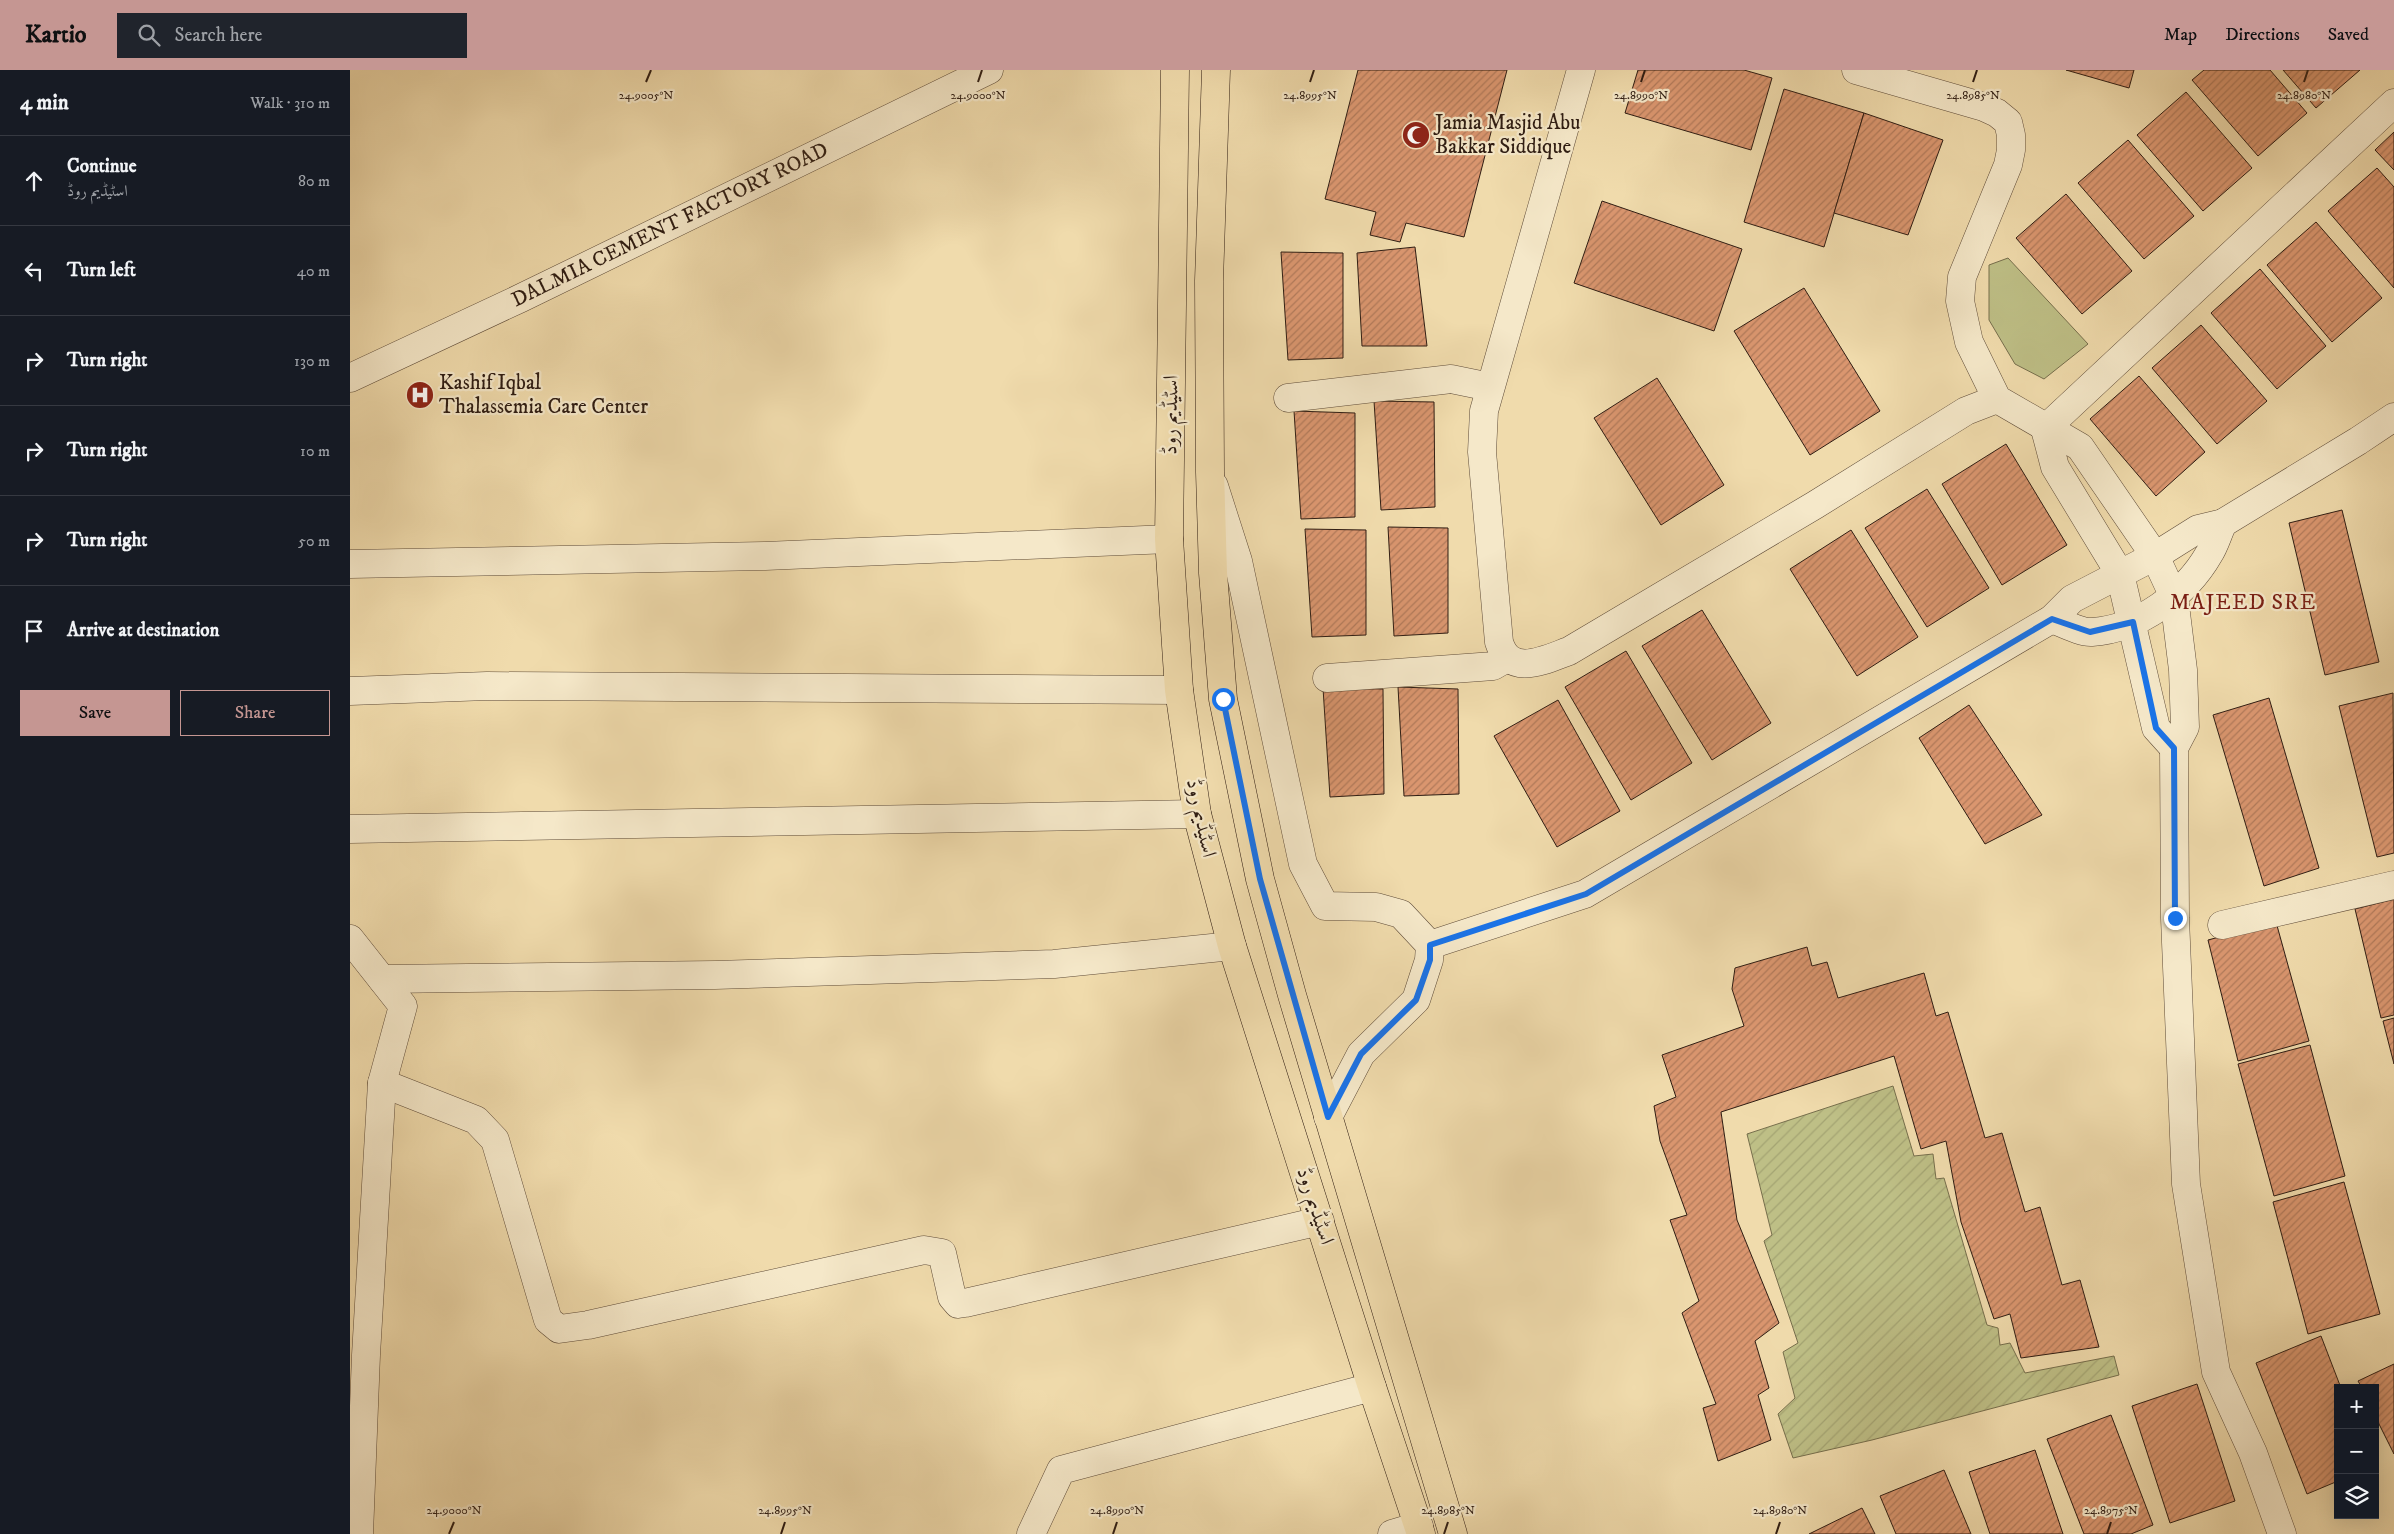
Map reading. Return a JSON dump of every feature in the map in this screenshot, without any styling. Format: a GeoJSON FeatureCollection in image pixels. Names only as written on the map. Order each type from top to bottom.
{"type":"FeatureCollection","features":[{"type":"Feature","properties":{"kind":"main road","name":"اسٹیڈیم روڈ"},"geometry":{"type":"LineString","coordinates":[[1174,70],[1169,539],[1179,690],[1197,814],[1232,946],[1372,1386],[1420,1530]]}},
{"type":"Feature","properties":{"kind":"main road","name":"اسٹیڈیم روڈ"},"geometry":{"type":"LineString","coordinates":[[1216,70],[1209,281],[1210,472],[1213,573],[1223,699],[1260,879],[1328,1117],[1453,1534]]}},
{"type":"Feature","properties":{"kind":"street","name":"DALMIA CEMENT FACTORY ROAD"},"geometry":{"type":"LineString","coordinates":[[350,378],[539,290],[989,70]]}},
{"type":"Feature","properties":{"kind":"street"},"geometry":{"type":"LineString","coordinates":[[1581,70],[1484,411],[1482,452],[1499,642],[1502,652],[1507,658],[1521,664],[1538,662],[1569,651],[1814,505],[1966,411],[1997,399]]}},
{"type":"Feature","properties":{"kind":"street"},"geometry":{"type":"LineString","coordinates":[[1856,70],[1984,107],[1997,112],[2008,122],[2011,134],[2008,165],[1962,277],[1960,301],[1969,342],[1997,399],[2045,429],[2080,447],[2155,556],[2174,597],[2183,670],[2186,726],[2174,748],[2175,918],[2186,1184],[2216,1372],[2253,1453],[2282,1534]]}},
{"type":"Feature","properties":{"kind":"street"},"geometry":{"type":"LineString","coordinates":[[2045,429],[2394,103]]}},
{"type":"Feature","properties":{"kind":"street"},"geometry":{"type":"LineString","coordinates":[[1288,398],[1451,379],[1490,387]]}},
{"type":"Feature","properties":{"kind":"street"},"geometry":{"type":"LineString","coordinates":[[1430,945],[1586,894],[2052,619],[2072,599],[2155,556],[2198,529],[2223,523],[2358,441],[2394,416]]}},
{"type":"Feature","properties":{"kind":"street"},"geometry":{"type":"LineString","coordinates":[[2045,429],[2055,467],[2120,574],[2133,622],[2156,728],[2174,748]]}},
{"type":"Feature","properties":{"kind":"street"},"geometry":{"type":"LineString","coordinates":[[1210,472],[1238,562],[1303,864],[1325,906],[1376,907],[1401,914],[1430,945],[1430,960],[1416,1000],[1361,1054],[1328,1117]]}},
{"type":"Feature","properties":{"kind":"street"},"geometry":{"type":"LineString","coordinates":[[2052,619],[2090,632],[2133,622],[2174,597],[2209,554],[2223,523]]}},
{"type":"Feature","properties":{"kind":"street"},"geometry":{"type":"LineString","coordinates":[[350,564],[765,556],[1169,539]]}},
{"type":"Feature","properties":{"kind":"street"},"geometry":{"type":"LineString","coordinates":[[1326,678],[1486,667],[1501,663],[1507,658]]}},
{"type":"Feature","properties":{"kind":"street"},"geometry":{"type":"LineString","coordinates":[[350,691],[487,686],[1179,690]]}},
{"type":"Feature","properties":{"kind":"street"},"geometry":{"type":"LineString","coordinates":[[350,829],[1197,814]]}},
{"type":"Feature","properties":{"kind":"street"},"geometry":{"type":"LineString","coordinates":[[2222,926],[2394,885]]}},
{"type":"Feature","properties":{"kind":"street"},"geometry":{"type":"LineString","coordinates":[[350,939],[403,1006],[382,1083],[366,1356],[359,1534]]}},
{"type":"Feature","properties":{"kind":"street"},"geometry":{"type":"LineString","coordinates":[[382,979],[715,975],[1054,964],[1232,946]]}},
{"type":"Feature","properties":{"kind":"street"},"geometry":{"type":"LineString","coordinates":[[382,1083],[476,1120],[494,1140],[548,1320],[559,1329],[588,1325],[924,1250],[942,1253],[952,1297],[958,1304],[1320,1221]]}},
{"type":"Feature","properties":{"kind":"street"},"geometry":{"type":"LineString","coordinates":[[1031,1534],[1061,1470],[1372,1386]]}},
{"type":"Feature","properties":{"kind":"street"},"geometry":{"type":"LineString","coordinates":[[1392,1534],[1420,1530]]}},
{"type":"Feature","properties":{"kind":"green space"},"geometry":{"type":"Polygon","coordinates":[[[2008,258],[2088,344],[2044,379],[2015,364],[1989,320],[1989,265],[2008,258]]]}},
{"type":"Feature","properties":{"kind":"green space"},"geometry":{"type":"Polygon","coordinates":[[[1893,1086],[1914,1156],[1933,1154],[1936,1179],[1944,1178],[1987,1325],[1998,1328],[2000,1345],[2010,1343],[2025,1373],[2114,1356],[2119,1375],[1872,1440],[1793,1458],[1778,1414],[1795,1398],[1783,1352],[1798,1343],[1764,1241],[1772,1235],[1747,1134],[1893,1086]]]}},
{"type":"Feature","properties":{"kind":"building","name":"Jamia Masjid Abu Bakkar Siddique"},"geometry":{"type":"Polygon","coordinates":[[[1358,70],[1507,70],[1464,237],[1406,223],[1400,242],[1370,235],[1376,212],[1325,199],[1358,70]]]}},
{"type":"Feature","properties":{"kind":"building"},"geometry":{"type":"Polygon","coordinates":[[[1638,70],[1744,70],[1772,78],[1751,150],[1625,113],[1638,70]]]}},
{"type":"Feature","properties":{"kind":"building"},"geometry":{"type":"Polygon","coordinates":[[[2066,70],[2134,70],[2129,88],[2066,70]]]}},
{"type":"Feature","properties":{"kind":"building"},"geometry":{"type":"Polygon","coordinates":[[[2204,70],[2270,70],[2307,113],[2258,156],[2192,80],[2204,70]]]}},
{"type":"Feature","properties":{"kind":"building"},"geometry":{"type":"Polygon","coordinates":[[[2283,70],[2360,70],[2316,108],[2283,70]]]}},
{"type":"Feature","properties":{"kind":"building"},"geometry":{"type":"Polygon","coordinates":[[[1784,89],[1864,113],[1824,247],[1744,222],[1784,89]]]}},
{"type":"Feature","properties":{"kind":"building"},"geometry":{"type":"Polygon","coordinates":[[[2186,92],[2252,168],[2203,211],[2137,135],[2186,92]]]}},
{"type":"Feature","properties":{"kind":"building"},"geometry":{"type":"Polygon","coordinates":[[[1864,113],[1943,140],[1908,235],[1834,213],[1864,113]]]}},
{"type":"Feature","properties":{"kind":"building"},"geometry":{"type":"Polygon","coordinates":[[[2394,132],[2394,170],[2375,150],[2394,132]]]}},
{"type":"Feature","properties":{"kind":"building"},"geometry":{"type":"Polygon","coordinates":[[[2128,140],[2194,216],[2144,259],[2078,183],[2128,140]]]}},
{"type":"Feature","properties":{"kind":"building"},"geometry":{"type":"Polygon","coordinates":[[[2377,168],[2394,187],[2394,288],[2328,211],[2377,168]]]}},
{"type":"Feature","properties":{"kind":"building"},"geometry":{"type":"Polygon","coordinates":[[[2066,194],[2132,271],[2082,314],[2016,238],[2066,194]]]}},
{"type":"Feature","properties":{"kind":"building"},"geometry":{"type":"Polygon","coordinates":[[[1602,201],[1742,249],[1714,331],[1574,283],[1602,201]]]}},
{"type":"Feature","properties":{"kind":"building"},"geometry":{"type":"Polygon","coordinates":[[[2316,222],[2382,298],[2332,342],[2267,265],[2316,222]]]}},
{"type":"Feature","properties":{"kind":"building"},"geometry":{"type":"Polygon","coordinates":[[[1415,247],[1427,346],[1362,346],[1357,253],[1415,247]]]}},
{"type":"Feature","properties":{"kind":"building"},"geometry":{"type":"Polygon","coordinates":[[[1281,252],[1343,253],[1343,358],[1288,360],[1281,252]]]}},
{"type":"Feature","properties":{"kind":"building"},"geometry":{"type":"Polygon","coordinates":[[[2260,269],[2326,346],[2277,389],[2211,313],[2260,269]]]}},
{"type":"Feature","properties":{"kind":"building"},"geometry":{"type":"Polygon","coordinates":[[[1804,288],[1880,411],[1810,455],[1734,331],[1804,288]]]}},
{"type":"Feature","properties":{"kind":"building"},"geometry":{"type":"Polygon","coordinates":[[[2201,325],[2267,401],[2217,444],[2152,368],[2201,325]]]}},
{"type":"Feature","properties":{"kind":"building"},"geometry":{"type":"Polygon","coordinates":[[[2139,376],[2205,452],[2156,496],[2090,419],[2139,376]]]}},
{"type":"Feature","properties":{"kind":"building"},"geometry":{"type":"Polygon","coordinates":[[[1657,378],[1724,485],[1661,525],[1594,418],[1657,378]]]}},
{"type":"Feature","properties":{"kind":"building"},"geometry":{"type":"Polygon","coordinates":[[[1374,401],[1434,402],[1435,507],[1381,510],[1374,401]]]}},
{"type":"Feature","properties":{"kind":"building"},"geometry":{"type":"Polygon","coordinates":[[[1294,411],[1355,413],[1355,517],[1301,519],[1294,411]]]}},
{"type":"Feature","properties":{"kind":"building"},"geometry":{"type":"Polygon","coordinates":[[[2006,444],[2067,545],[2002,585],[1942,484],[2006,444]]]}},
{"type":"Feature","properties":{"kind":"building"},"geometry":{"type":"Polygon","coordinates":[[[1927,489],[1989,588],[1927,627],[1865,528],[1927,489]]]}},
{"type":"Feature","properties":{"kind":"building"},"geometry":{"type":"Polygon","coordinates":[[[2342,510],[2379,662],[2325,675],[2289,523],[2342,510]]]}},
{"type":"Feature","properties":{"kind":"building"},"geometry":{"type":"Polygon","coordinates":[[[1388,527],[1448,528],[1448,633],[1394,636],[1388,527]]]}},
{"type":"Feature","properties":{"kind":"building"},"geometry":{"type":"Polygon","coordinates":[[[1305,529],[1366,530],[1366,635],[1312,637],[1305,529]]]}},
{"type":"Feature","properties":{"kind":"building"},"geometry":{"type":"Polygon","coordinates":[[[1851,530],[1918,637],[1857,676],[1790,569],[1851,530]]]}},
{"type":"Feature","properties":{"kind":"building"},"geometry":{"type":"Polygon","coordinates":[[[1702,610],[1771,723],[1712,760],[1642,646],[1702,610]]]}},
{"type":"Feature","properties":{"kind":"building"},"geometry":{"type":"Polygon","coordinates":[[[1626,651],[1692,763],[1631,800],[1565,687],[1626,651]]]}},
{"type":"Feature","properties":{"kind":"building"},"geometry":{"type":"Polygon","coordinates":[[[1398,687],[1458,689],[1459,794],[1404,796],[1398,687]]]}},
{"type":"Feature","properties":{"kind":"building"},"geometry":{"type":"Polygon","coordinates":[[[1323,688],[1383,689],[1384,794],[1330,797],[1323,688]]]}},
{"type":"Feature","properties":{"kind":"building"},"geometry":{"type":"Polygon","coordinates":[[[2393,693],[2394,853],[2377,857],[2339,706],[2393,693]]]}},
{"type":"Feature","properties":{"kind":"building"},"geometry":{"type":"Polygon","coordinates":[[[2269,698],[2319,868],[2264,886],[2213,715],[2269,698]]]}},
{"type":"Feature","properties":{"kind":"building"},"geometry":{"type":"Polygon","coordinates":[[[1558,700],[1620,811],[1557,847],[1494,736],[1558,700]]]}},
{"type":"Feature","properties":{"kind":"building"},"geometry":{"type":"Polygon","coordinates":[[[1969,705],[2042,815],[1985,844],[1919,738],[1969,705]]]}},
{"type":"Feature","properties":{"kind":"building"},"geometry":{"type":"Polygon","coordinates":[[[2394,899],[2394,1015],[2381,1018],[2355,909],[2394,899]]]}},
{"type":"Feature","properties":{"kind":"building"},"geometry":{"type":"Polygon","coordinates":[[[2276,922],[2309,1041],[2238,1061],[2208,940],[2276,922]]]}},
{"type":"Feature","properties":{"kind":"building"},"geometry":{"type":"Polygon","coordinates":[[[1807,947],[1812,966],[1827,962],[1838,998],[1924,973],[1936,1016],[1948,1012],[1985,1138],[2002,1133],[2025,1212],[2040,1207],[2062,1285],[2080,1280],[2099,1347],[2021,1358],[2010,1314],[1994,1319],[1961,1222],[1946,1141],[1921,1149],[1894,1056],[1721,1112],[1737,1220],[1779,1323],[1755,1341],[1769,1388],[1758,1395],[1771,1440],[1718,1461],[1703,1408],[1716,1404],[1682,1313],[1699,1301],[1670,1220],[1687,1215],[1660,1141],[1654,1106],[1676,1097],[1662,1055],[1744,1026],[1732,989],[1735,968],[1807,947]]]}},
{"type":"Feature","properties":{"kind":"building"},"geometry":{"type":"Polygon","coordinates":[[[2394,1018],[2394,1064],[2383,1021],[2394,1018]]]}},
{"type":"Feature","properties":{"kind":"building"},"geometry":{"type":"Polygon","coordinates":[[[2310,1045],[2345,1176],[2274,1196],[2238,1064],[2310,1045]]]}},
{"type":"Feature","properties":{"kind":"building"},"geometry":{"type":"Polygon","coordinates":[[[2344,1182],[2380,1314],[2308,1334],[2273,1202],[2344,1182]]]}},
{"type":"Feature","properties":{"kind":"building"},"geometry":{"type":"Polygon","coordinates":[[[2321,1336],[2339,1384],[2334,1384],[2334,1483],[2307,1494],[2256,1363],[2321,1336]]]}},
{"type":"Feature","properties":{"kind":"building"},"geometry":{"type":"Polygon","coordinates":[[[2394,1364],[2394,1454],[2379,1424],[2379,1384],[2360,1384],[2358,1381],[2394,1364]]]}},
{"type":"Feature","properties":{"kind":"building"},"geometry":{"type":"Polygon","coordinates":[[[2197,1384],[2235,1501],[2170,1523],[2132,1406],[2197,1384]]]}},
{"type":"Feature","properties":{"kind":"building"},"geometry":{"type":"Polygon","coordinates":[[[2111,1415],[2153,1525],[2131,1534],[2084,1534],[2047,1439],[2111,1415]]]}},
{"type":"Feature","properties":{"kind":"building"},"geometry":{"type":"Polygon","coordinates":[[[2035,1450],[2063,1534],[1990,1534],[1969,1472],[2035,1450]]]}},
{"type":"Feature","properties":{"kind":"building"},"geometry":{"type":"Polygon","coordinates":[[[1944,1470],[1971,1534],[1896,1534],[1880,1496],[1944,1470]]]}},
{"type":"Feature","properties":{"kind":"building"},"geometry":{"type":"Polygon","coordinates":[[[1862,1508],[1875,1534],[1809,1534],[1862,1508]]]}},
{"type":"Feature","properties":{"kind":"place","name":"Jamia Masjid Abu Bakkar Siddique"},"geometry":{"type":"Point","coordinates":[1416,135]}},
{"type":"Feature","properties":{"kind":"place","name":"Kashif Iqbal Thalassemia Care Center"},"geometry":{"type":"Point","coordinates":[420,395]}},
{"type":"Feature","properties":{"kind":"district","name":"MAJEED SRE"},"geometry":{"type":"Point","coordinates":[2243,602]}},
{"type":"Feature","properties":{"kind":"route"},"geometry":{"type":"LineString","coordinates":[[1223,699],[1260,879],[1328,1117],[1361,1054],[1416,1000],[1430,960],[1430,945],[1586,894],[2052,619],[2090,632],[2133,622],[2156,728],[2174,748],[2175,918]]}}]}
